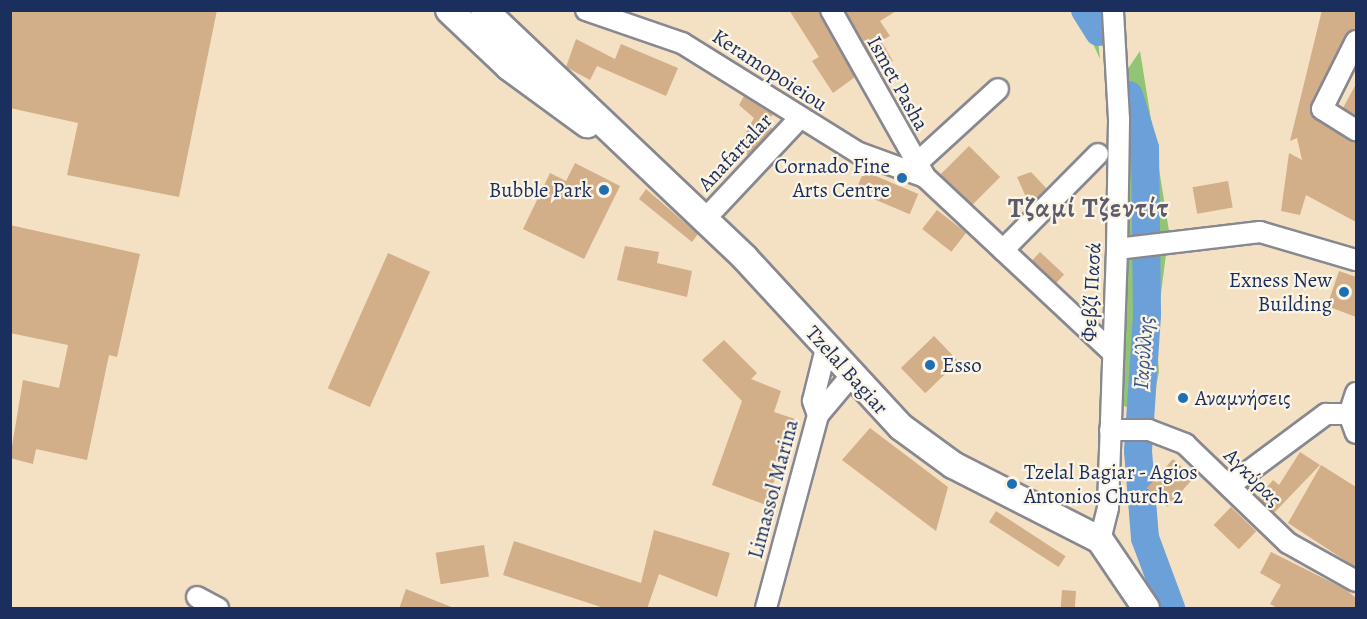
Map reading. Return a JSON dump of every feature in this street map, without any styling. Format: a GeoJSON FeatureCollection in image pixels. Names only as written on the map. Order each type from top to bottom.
{"type":"FeatureCollection","features":[{"type":"Feature","properties":{"kind":"main road","name":"Tzelal Bagiar"},"geometry":{"type":"LineString","coordinates":[[449,10],[509,67],[631,151]]}},
{"type":"Feature","properties":{"kind":"main road","name":"Tzelal Bagiar"},"geometry":{"type":"LineString","coordinates":[[484,10],[705,219],[901,428],[953,465],[1100,540]]}},
{"type":"Feature","properties":{"kind":"main road"},"geometry":{"type":"LineString","coordinates":[[1100,540],[1146,609]]}},
{"type":"Feature","properties":{"kind":"street","name":"Keramopoieiou"},"geometry":{"type":"LineString","coordinates":[[586,10],[693,49],[859,153],[921,171]]}},
{"type":"Feature","properties":{"kind":"street","name":"Ismet Pasha"},"geometry":{"type":"LineString","coordinates":[[831,10],[921,171]]}},
{"type":"Feature","properties":{"kind":"street","name":"Φεβζί Πασά"},"geometry":{"type":"LineString","coordinates":[[1100,540],[1108,507],[1116,429],[1112,352],[1125,248],[1113,10]]}},
{"type":"Feature","properties":{"kind":"street"},"geometry":{"type":"LineString","coordinates":[[1356,40],[1322,110],[1356,130]]}},
{"type":"Feature","properties":{"kind":"street"},"geometry":{"type":"LineString","coordinates":[[998,90],[921,171],[1112,352]]}},
{"type":"Feature","properties":{"kind":"street","name":"Anafartalar"},"geometry":{"type":"LineString","coordinates":[[705,219],[800,118]]}},
{"type":"Feature","properties":{"kind":"street"},"geometry":{"type":"LineString","coordinates":[[1003,250],[1098,154]]}},
{"type":"Feature","properties":{"kind":"street"},"geometry":{"type":"LineString","coordinates":[[1125,248],[1168,245],[1260,232],[1356,260]]}},
{"type":"Feature","properties":{"kind":"street","name":"Limassol Marina"},"geometry":{"type":"LineString","coordinates":[[766,609],[818,415],[813,401],[826,348]]}},
{"type":"Feature","properties":{"kind":"street"},"geometry":{"type":"LineString","coordinates":[[818,415],[850,376]]}},
{"type":"Feature","properties":{"kind":"street"},"geometry":{"type":"LineString","coordinates":[[1356,393],[1349,414],[1356,433]]}},
{"type":"Feature","properties":{"kind":"street"},"geometry":{"type":"LineString","coordinates":[[1229,486],[1326,414],[1349,414]]}},
{"type":"Feature","properties":{"kind":"street","name":"Αγκύρας"},"geometry":{"type":"LineString","coordinates":[[1116,429],[1149,430],[1185,444],[1288,543],[1356,581]]}},
{"type":"Feature","properties":{"kind":"street"},"geometry":{"type":"LineString","coordinates":[[196,604],[218,609]]}},
{"type":"Feature","properties":{"kind":"green space"},"geometry":{"type":"Polygon","coordinates":[[[1078,11],[1095,11],[1100,59],[1078,11]]]}},
{"type":"Feature","properties":{"kind":"green space"},"geometry":{"type":"Polygon","coordinates":[[[1140,51],[1169,231],[1156,332],[1159,372],[1149,419],[1117,402],[1121,79],[1140,51]]]}},
{"type":"Feature","properties":{"kind":"building"},"geometry":{"type":"Polygon","coordinates":[[[10,10],[217,10],[179,197],[67,175],[78,123],[10,108],[10,10]]]}},
{"type":"Feature","properties":{"kind":"building"},"geometry":{"type":"Polygon","coordinates":[[[789,10],[819,10],[855,77],[833,93],[812,61],[819,57],[789,10]]]}},
{"type":"Feature","properties":{"kind":"building"},"geometry":{"type":"Polygon","coordinates":[[[845,10],[898,10],[880,21],[890,36],[881,41],[893,61],[878,70],[845,10]]]}},
{"type":"Feature","properties":{"kind":"building"},"geometry":{"type":"Polygon","coordinates":[[[1322,10],[1356,10],[1356,29],[1345,36],[1310,109],[1316,119],[1356,142],[1356,222],[1306,195],[1300,215],[1281,211],[1289,153],[1302,160],[1297,138],[1290,141],[1322,10]]]}},
{"type":"Feature","properties":{"kind":"building"},"geometry":{"type":"Polygon","coordinates":[[[576,39],[615,59],[621,44],[678,68],[666,96],[597,66],[590,80],[566,67],[576,39]]]}},
{"type":"Feature","properties":{"kind":"building"},"geometry":{"type":"Polygon","coordinates":[[[1356,84],[1356,116],[1343,108],[1356,84]]]}},
{"type":"Feature","properties":{"kind":"building"},"geometry":{"type":"Polygon","coordinates":[[[744,96],[773,114],[766,125],[773,129],[748,155],[737,148],[754,118],[739,105],[744,96]]]}},
{"type":"Feature","properties":{"kind":"building"},"geometry":{"type":"Polygon","coordinates":[[[969,146],[1000,177],[971,206],[940,175],[969,146]]]}},
{"type":"Feature","properties":{"kind":"building"},"geometry":{"type":"Polygon","coordinates":[[[575,163],[620,186],[584,259],[523,229],[550,173],[566,181],[575,163]]]}},
{"type":"Feature","properties":{"kind":"building"},"geometry":{"type":"Polygon","coordinates":[[[864,171],[918,194],[910,214],[855,191],[864,171]]]}},
{"type":"Feature","properties":{"kind":"building"},"geometry":{"type":"Polygon","coordinates":[[[1031,172],[1047,189],[1030,206],[1017,177],[1031,172]]]}},
{"type":"Feature","properties":{"kind":"building"},"geometry":{"type":"Polygon","coordinates":[[[1228,181],[1233,208],[1197,214],[1193,187],[1228,181]]]}},
{"type":"Feature","properties":{"kind":"building"},"geometry":{"type":"Polygon","coordinates":[[[646,189],[698,234],[692,242],[639,199],[646,189]]]}},
{"type":"Feature","properties":{"kind":"building"},"geometry":{"type":"Polygon","coordinates":[[[937,210],[966,233],[951,252],[922,229],[937,210]]]}},
{"type":"Feature","properties":{"kind":"building"},"geometry":{"type":"Polygon","coordinates":[[[10,225],[140,254],[117,357],[109,355],[87,460],[36,449],[33,464],[10,458],[23,380],[59,388],[68,345],[10,333],[10,225]]]}},
{"type":"Feature","properties":{"kind":"building"},"geometry":{"type":"Polygon","coordinates":[[[625,246],[659,252],[657,263],[692,271],[687,297],[617,280],[625,246]]]}},
{"type":"Feature","properties":{"kind":"building"},"geometry":{"type":"Polygon","coordinates":[[[1040,252],[1064,275],[1056,283],[1032,261],[1040,252]]]}},
{"type":"Feature","properties":{"kind":"building"},"geometry":{"type":"Polygon","coordinates":[[[388,253],[430,272],[370,407],[328,388],[388,253]]]}},
{"type":"Feature","properties":{"kind":"building","name":"Exness New Building"},"geometry":{"type":"Polygon","coordinates":[[[1339,271],[1356,277],[1356,317],[1327,306],[1339,271]]]}},
{"type":"Feature","properties":{"kind":"building","name":"Esso"},"geometry":{"type":"Polygon","coordinates":[[[934,336],[958,361],[925,393],[901,368],[934,336]]]}},
{"type":"Feature","properties":{"kind":"building"},"geometry":{"type":"Polygon","coordinates":[[[724,340],[757,373],[751,379],[781,391],[774,412],[795,419],[766,505],[712,485],[742,401],[702,360],[724,340]]]}},
{"type":"Feature","properties":{"kind":"building"},"geometry":{"type":"Polygon","coordinates":[[[870,428],[948,487],[936,531],[842,460],[870,428]]]}},
{"type":"Feature","properties":{"kind":"building"},"geometry":{"type":"Polygon","coordinates":[[[1300,452],[1320,465],[1274,513],[1258,497],[1273,480],[1279,485],[1300,452]]]}},
{"type":"Feature","properties":{"kind":"building"},"geometry":{"type":"Polygon","coordinates":[[[1173,459],[1194,478],[1168,507],[1147,488],[1173,459]]]}},
{"type":"Feature","properties":{"kind":"building"},"geometry":{"type":"Polygon","coordinates":[[[1321,465],[1356,487],[1355,567],[1288,523],[1321,465]]]}},
{"type":"Feature","properties":{"kind":"building"},"geometry":{"type":"Polygon","coordinates":[[[1231,507],[1256,531],[1239,549],[1214,525],[1231,507]]]}},
{"type":"Feature","properties":{"kind":"building"},"geometry":{"type":"Polygon","coordinates":[[[996,511],[1066,556],[1059,567],[989,522],[996,511]]]}},
{"type":"Feature","properties":{"kind":"building"},"geometry":{"type":"Polygon","coordinates":[[[654,530],[730,553],[717,597],[659,574],[647,609],[607,609],[503,575],[514,541],[641,583],[654,530]]]}},
{"type":"Feature","properties":{"kind":"building"},"geometry":{"type":"Polygon","coordinates":[[[484,545],[489,577],[441,584],[436,553],[484,545]]]}},
{"type":"Feature","properties":{"kind":"building"},"geometry":{"type":"Polygon","coordinates":[[[1271,552],[1345,589],[1356,598],[1356,609],[1279,609],[1270,604],[1281,585],[1260,573],[1271,552]]]}},
{"type":"Feature","properties":{"kind":"building"},"geometry":{"type":"Polygon","coordinates":[[[406,589],[454,608],[454,609],[399,609],[406,589]]]}},
{"type":"Feature","properties":{"kind":"building"},"geometry":{"type":"Polygon","coordinates":[[[1062,590],[1076,591],[1075,608],[1061,608],[1062,590]]]}},
{"type":"Feature","properties":{"kind":"waterway","name":"Γαρύλλης"},"geometry":{"type":"LineString","coordinates":[[1085,10],[1099,32]]}},
{"type":"Feature","properties":{"kind":"waterway","name":"Γαρύλλης"},"geometry":{"type":"LineString","coordinates":[[1129,95],[1145,148],[1147,315],[1138,451],[1145,538],[1171,608]]}},
{"type":"Feature","properties":{"kind":"place","name":"Cornado Fine Arts Centre"},"geometry":{"type":"Point","coordinates":[902,178]}},
{"type":"Feature","properties":{"kind":"place","name":"Bubble Park"},"geometry":{"type":"Point","coordinates":[604,190]}},
{"type":"Feature","properties":{"kind":"place","name":"Exness New Building"},"geometry":{"type":"Point","coordinates":[1344,292]}},
{"type":"Feature","properties":{"kind":"place","name":"Esso"},"geometry":{"type":"Point","coordinates":[930,365]}},
{"type":"Feature","properties":{"kind":"place","name":"Αναμνήσεις"},"geometry":{"type":"Point","coordinates":[1183,398]}},
{"type":"Feature","properties":{"kind":"place","name":"Tzelal Bagiar - Agios Antonios Church 2"},"geometry":{"type":"Point","coordinates":[1012,484]}},
{"type":"Feature","properties":{"kind":"district","name":"Τζαμί Τζεντίτ"},"geometry":{"type":"Point","coordinates":[1089,209]}}]}
